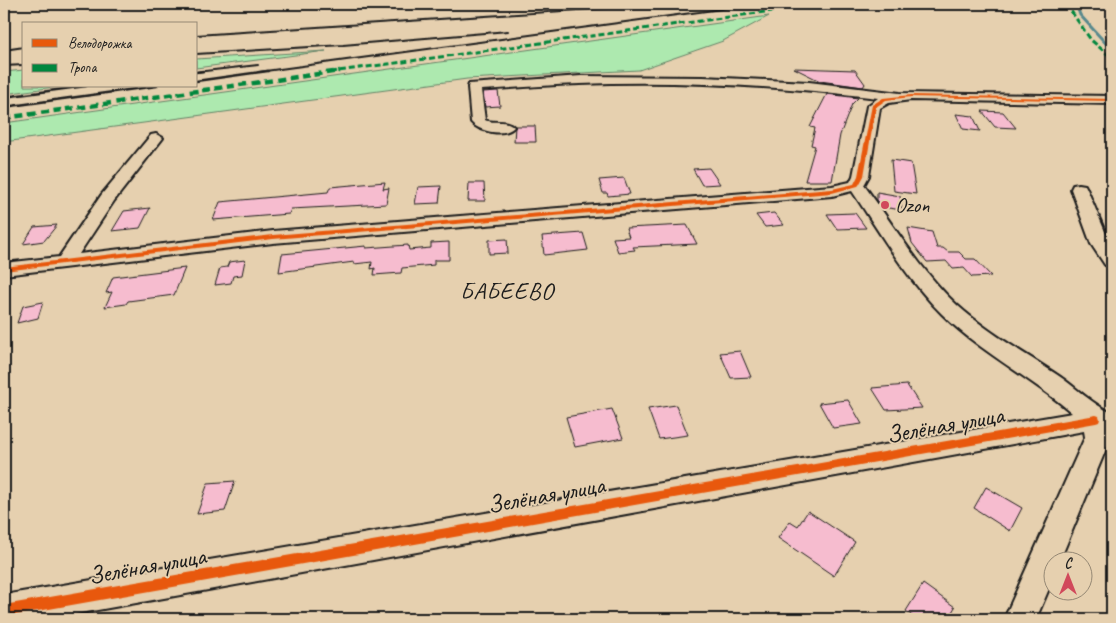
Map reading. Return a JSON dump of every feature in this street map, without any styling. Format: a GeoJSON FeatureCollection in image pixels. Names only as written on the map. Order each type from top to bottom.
{"type":"FeatureCollection","features":[{"type":"Feature","properties":{"kind":"street"},"geometry":{"type":"LineString","coordinates":[[507,127],[488,127],[478,122],[474,87],[581,80],[711,82],[808,86],[898,96],[1112,100]]}},
{"type":"Feature","properties":{"kind":"street"},"geometry":{"type":"LineString","coordinates":[[4,269],[66,260],[274,237],[832,191],[856,185],[861,176],[874,106],[878,102],[898,96]]}},
{"type":"Feature","properties":{"kind":"street"},"geometry":{"type":"LineString","coordinates":[[66,260],[109,197],[142,153],[156,138]]}},
{"type":"Feature","properties":{"kind":"street"},"geometry":{"type":"LineString","coordinates":[[856,185],[924,280],[950,310],[997,346],[1073,397],[1104,421],[1020,619]]}},
{"type":"Feature","properties":{"kind":"street"},"geometry":{"type":"LineString","coordinates":[[1079,189],[1100,244],[1112,261]]}},
{"type":"Feature","properties":{"kind":"street","name":"Зелёная улица"},"geometry":{"type":"LineString","coordinates":[[4,612],[1104,421]]}},
{"type":"Feature","properties":{"kind":"green space"},"geometry":{"type":"Polygon","coordinates":[[[769,16],[723,41],[639,70],[467,79],[4,142],[4,123],[769,16]]]}},
{"type":"Feature","properties":{"kind":"green space"},"geometry":{"type":"Polygon","coordinates":[[[326,51],[198,68],[198,59],[326,51]]]}},
{"type":"Feature","properties":{"kind":"green space"},"geometry":{"type":"Polygon","coordinates":[[[22,70],[22,88],[48,88],[4,94],[4,72],[22,70]]]}},
{"type":"Feature","properties":{"kind":"building"},"geometry":{"type":"Polygon","coordinates":[[[794,68],[855,70],[865,84],[863,87],[820,81],[794,68]]]}},
{"type":"Feature","properties":{"kind":"building"},"geometry":{"type":"Polygon","coordinates":[[[498,91],[500,106],[485,107],[483,92],[498,91]]]}},
{"type":"Feature","properties":{"kind":"building"},"geometry":{"type":"Polygon","coordinates":[[[827,94],[858,98],[852,104],[840,135],[832,181],[805,181],[815,146],[811,145],[815,128],[810,127],[827,94]]]}},
{"type":"Feature","properties":{"kind":"building"},"geometry":{"type":"Polygon","coordinates":[[[982,111],[1003,112],[1016,128],[995,127],[982,111]]]}},
{"type":"Feature","properties":{"kind":"building"},"geometry":{"type":"Polygon","coordinates":[[[956,114],[973,116],[980,131],[963,129],[956,114]]]}},
{"type":"Feature","properties":{"kind":"building"},"geometry":{"type":"Polygon","coordinates":[[[515,126],[535,126],[536,142],[514,142],[515,126]]]}},
{"type":"Feature","properties":{"kind":"building"},"geometry":{"type":"Polygon","coordinates":[[[891,160],[911,163],[916,194],[894,191],[891,160]]]}},
{"type":"Feature","properties":{"kind":"building"},"geometry":{"type":"Polygon","coordinates":[[[709,168],[720,184],[702,185],[693,169],[709,168]]]}},
{"type":"Feature","properties":{"kind":"building"},"geometry":{"type":"Polygon","coordinates":[[[624,178],[630,194],[608,196],[607,193],[603,193],[599,180],[624,178]]]}},
{"type":"Feature","properties":{"kind":"building"},"geometry":{"type":"Polygon","coordinates":[[[385,182],[383,189],[389,188],[386,204],[291,209],[289,214],[213,220],[220,202],[328,192],[330,187],[385,182]]]}},
{"type":"Feature","properties":{"kind":"building"},"geometry":{"type":"Polygon","coordinates":[[[469,183],[484,183],[485,201],[468,201],[469,183]]]}},
{"type":"Feature","properties":{"kind":"building"},"geometry":{"type":"Polygon","coordinates":[[[441,186],[439,203],[415,204],[418,187],[441,186]]]}},
{"type":"Feature","properties":{"kind":"building"},"geometry":{"type":"Polygon","coordinates":[[[877,192],[900,196],[902,210],[882,207],[877,200],[877,192]]]}},
{"type":"Feature","properties":{"kind":"building"},"geometry":{"type":"Polygon","coordinates":[[[150,208],[140,228],[112,231],[124,211],[150,208]]]}},
{"type":"Feature","properties":{"kind":"building"},"geometry":{"type":"Polygon","coordinates":[[[774,213],[784,225],[765,227],[756,215],[774,213]]]}},
{"type":"Feature","properties":{"kind":"building"},"geometry":{"type":"Polygon","coordinates":[[[855,213],[866,228],[837,229],[827,214],[855,213]]]}},
{"type":"Feature","properties":{"kind":"building"},"geometry":{"type":"Polygon","coordinates":[[[57,225],[44,241],[23,244],[34,227],[57,225]]]}},
{"type":"Feature","properties":{"kind":"building"},"geometry":{"type":"Polygon","coordinates":[[[687,225],[697,244],[633,247],[635,250],[618,252],[613,238],[629,237],[626,228],[687,225]]]}},
{"type":"Feature","properties":{"kind":"building"},"geometry":{"type":"Polygon","coordinates":[[[908,228],[932,232],[937,248],[943,248],[948,252],[959,252],[966,259],[975,259],[991,276],[972,277],[964,268],[953,269],[946,261],[927,262],[912,243],[908,228]]]}},
{"type":"Feature","properties":{"kind":"building"},"geometry":{"type":"Polygon","coordinates":[[[583,233],[588,250],[544,255],[542,236],[583,233]]]}},
{"type":"Feature","properties":{"kind":"building"},"geometry":{"type":"Polygon","coordinates":[[[507,239],[508,253],[489,254],[489,240],[507,239]]]}},
{"type":"Feature","properties":{"kind":"building"},"geometry":{"type":"Polygon","coordinates":[[[449,242],[449,260],[434,260],[434,265],[402,268],[401,273],[374,275],[375,268],[371,269],[372,262],[354,264],[354,262],[279,272],[282,254],[366,246],[366,248],[408,245],[409,250],[431,248],[431,243],[449,242]]]}},
{"type":"Feature","properties":{"kind":"building"},"geometry":{"type":"Polygon","coordinates":[[[245,260],[242,275],[233,276],[231,283],[215,285],[220,268],[227,267],[229,262],[245,260]]]}},
{"type":"Feature","properties":{"kind":"building"},"geometry":{"type":"Polygon","coordinates":[[[185,268],[174,295],[128,301],[126,304],[105,307],[112,292],[106,293],[113,277],[185,268]]]}},
{"type":"Feature","properties":{"kind":"building"},"geometry":{"type":"Polygon","coordinates":[[[43,302],[38,318],[17,323],[23,306],[43,302]]]}},
{"type":"Feature","properties":{"kind":"building"},"geometry":{"type":"Polygon","coordinates":[[[740,351],[751,377],[731,378],[720,353],[740,351]]]}},
{"type":"Feature","properties":{"kind":"building"},"geometry":{"type":"Polygon","coordinates":[[[907,385],[922,408],[886,410],[872,388],[907,385]]]}},
{"type":"Feature","properties":{"kind":"building"},"geometry":{"type":"Polygon","coordinates":[[[848,400],[862,424],[833,428],[819,403],[848,400]]]}},
{"type":"Feature","properties":{"kind":"building"},"geometry":{"type":"Polygon","coordinates":[[[676,405],[688,435],[659,439],[648,409],[676,405]]]}},
{"type":"Feature","properties":{"kind":"building"},"geometry":{"type":"Polygon","coordinates":[[[612,409],[623,438],[575,447],[566,417],[612,409]]]}},
{"type":"Feature","properties":{"kind":"building"},"geometry":{"type":"Polygon","coordinates":[[[235,481],[225,511],[197,514],[208,483],[235,481]]]}},
{"type":"Feature","properties":{"kind":"building"},"geometry":{"type":"Polygon","coordinates":[[[986,487],[1022,508],[1010,531],[974,508],[986,487]]]}},
{"type":"Feature","properties":{"kind":"building"},"geometry":{"type":"Polygon","coordinates":[[[808,511],[855,542],[834,576],[778,538],[790,521],[798,526],[808,511]]]}},
{"type":"Feature","properties":{"kind":"building"},"geometry":{"type":"Polygon","coordinates":[[[923,584],[955,607],[948,619],[916,619],[906,611],[923,584]]]}},
{"type":"Feature","properties":{"kind":"waterway"},"geometry":{"type":"LineString","coordinates":[[1076,4],[1080,15],[1112,50]]}},
{"type":"Feature","properties":{"kind":"railway"},"geometry":{"type":"LineString","coordinates":[[198,35],[670,4]]}},
{"type":"Feature","properties":{"kind":"railway"},"geometry":{"type":"LineString","coordinates":[[258,72],[758,4]]}},
{"type":"Feature","properties":{"kind":"railway"},"geometry":{"type":"LineString","coordinates":[[198,54],[343,45],[508,31]]}},
{"type":"Feature","properties":{"kind":"railway"},"geometry":{"type":"LineString","coordinates":[[4,50],[22,47]]}},
{"type":"Feature","properties":{"kind":"railway"},"geometry":{"type":"LineString","coordinates":[[4,66],[22,65]]}},
{"type":"Feature","properties":{"kind":"railway"},"geometry":{"type":"LineString","coordinates":[[198,72],[258,65]]}},
{"type":"Feature","properties":{"kind":"railway"},"geometry":{"type":"LineString","coordinates":[[198,72],[203,71]]}},
{"type":"Feature","properties":{"kind":"railway"},"geometry":{"type":"LineString","coordinates":[[198,81],[268,71]]}},
{"type":"Feature","properties":{"kind":"railway"},"geometry":{"type":"LineString","coordinates":[[4,97],[71,88]]}},
{"type":"Feature","properties":{"kind":"railway"},"geometry":{"type":"LineString","coordinates":[[4,107],[142,88]]}},
{"type":"Feature","properties":{"kind":"marked path"},"geometry":{"type":"LineString","coordinates":[[4,118],[823,4]]}},
{"type":"Feature","properties":{"kind":"marked path"},"geometry":{"type":"LineString","coordinates":[[1066,4],[1091,40],[1112,58]]}},
{"type":"Feature","properties":{"kind":"cycle path"},"geometry":{"type":"LineString","coordinates":[[4,269],[273,237],[832,191],[856,185],[861,176],[874,106],[885,99],[911,96],[1112,100]]}},
{"type":"Feature","properties":{"kind":"cycle path"},"geometry":{"type":"LineString","coordinates":[[4,611],[1096,419]]}},
{"type":"Feature","properties":{"kind":"place","name":"Ozon"},"geometry":{"type":"Point","coordinates":[885,205]}},
{"type":"Feature","properties":{"kind":"district","name":"БАБЕЕВО"},"geometry":{"type":"Point","coordinates":[507,291]}}]}
